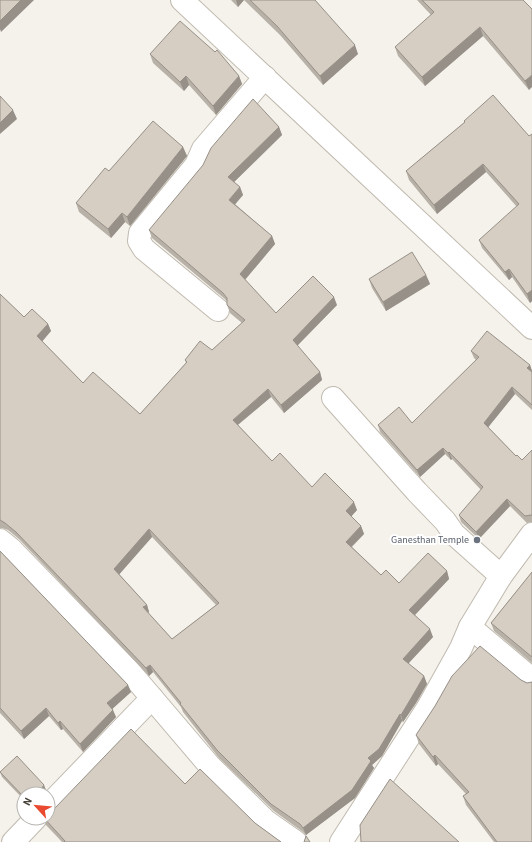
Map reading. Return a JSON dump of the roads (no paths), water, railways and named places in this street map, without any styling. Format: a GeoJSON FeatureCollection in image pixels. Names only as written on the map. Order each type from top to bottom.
{"type":"FeatureCollection","features":[{"type":"Feature","properties":{"kind":"street"},"geometry":{"type":"LineString","coordinates":[[182,0],[532,328]]}},
{"type":"Feature","properties":{"kind":"street"},"geometry":{"type":"LineString","coordinates":[[218,310],[144,249],[139,241],[140,234],[196,165],[203,149],[265,77]]}},
{"type":"Feature","properties":{"kind":"street"},"geometry":{"type":"LineString","coordinates":[[333,398],[445,521],[454,534],[501,576]]}},
{"type":"Feature","properties":{"kind":"street"},"geometry":{"type":"LineString","coordinates":[[342,842],[427,710],[470,627],[501,576],[532,534]]}},
{"type":"Feature","properties":{"kind":"street"},"geometry":{"type":"LineString","coordinates":[[0,540],[10,548],[118,660],[209,764],[266,821],[296,842]]}},
{"type":"Feature","properties":{"kind":"street"},"geometry":{"type":"LineString","coordinates":[[470,627],[532,679]]}},
{"type":"Feature","properties":{"kind":"street"},"geometry":{"type":"LineString","coordinates":[[56,798],[152,698]]}},
{"type":"Feature","properties":{"kind":"street"},"geometry":{"type":"LineString","coordinates":[[13,842],[28,826]]}},
{"type":"Feature","properties":{"kind":"place","name":"Ganesthan Temple"},"geometry":{"type":"Point","coordinates":[477,540]}}]}
